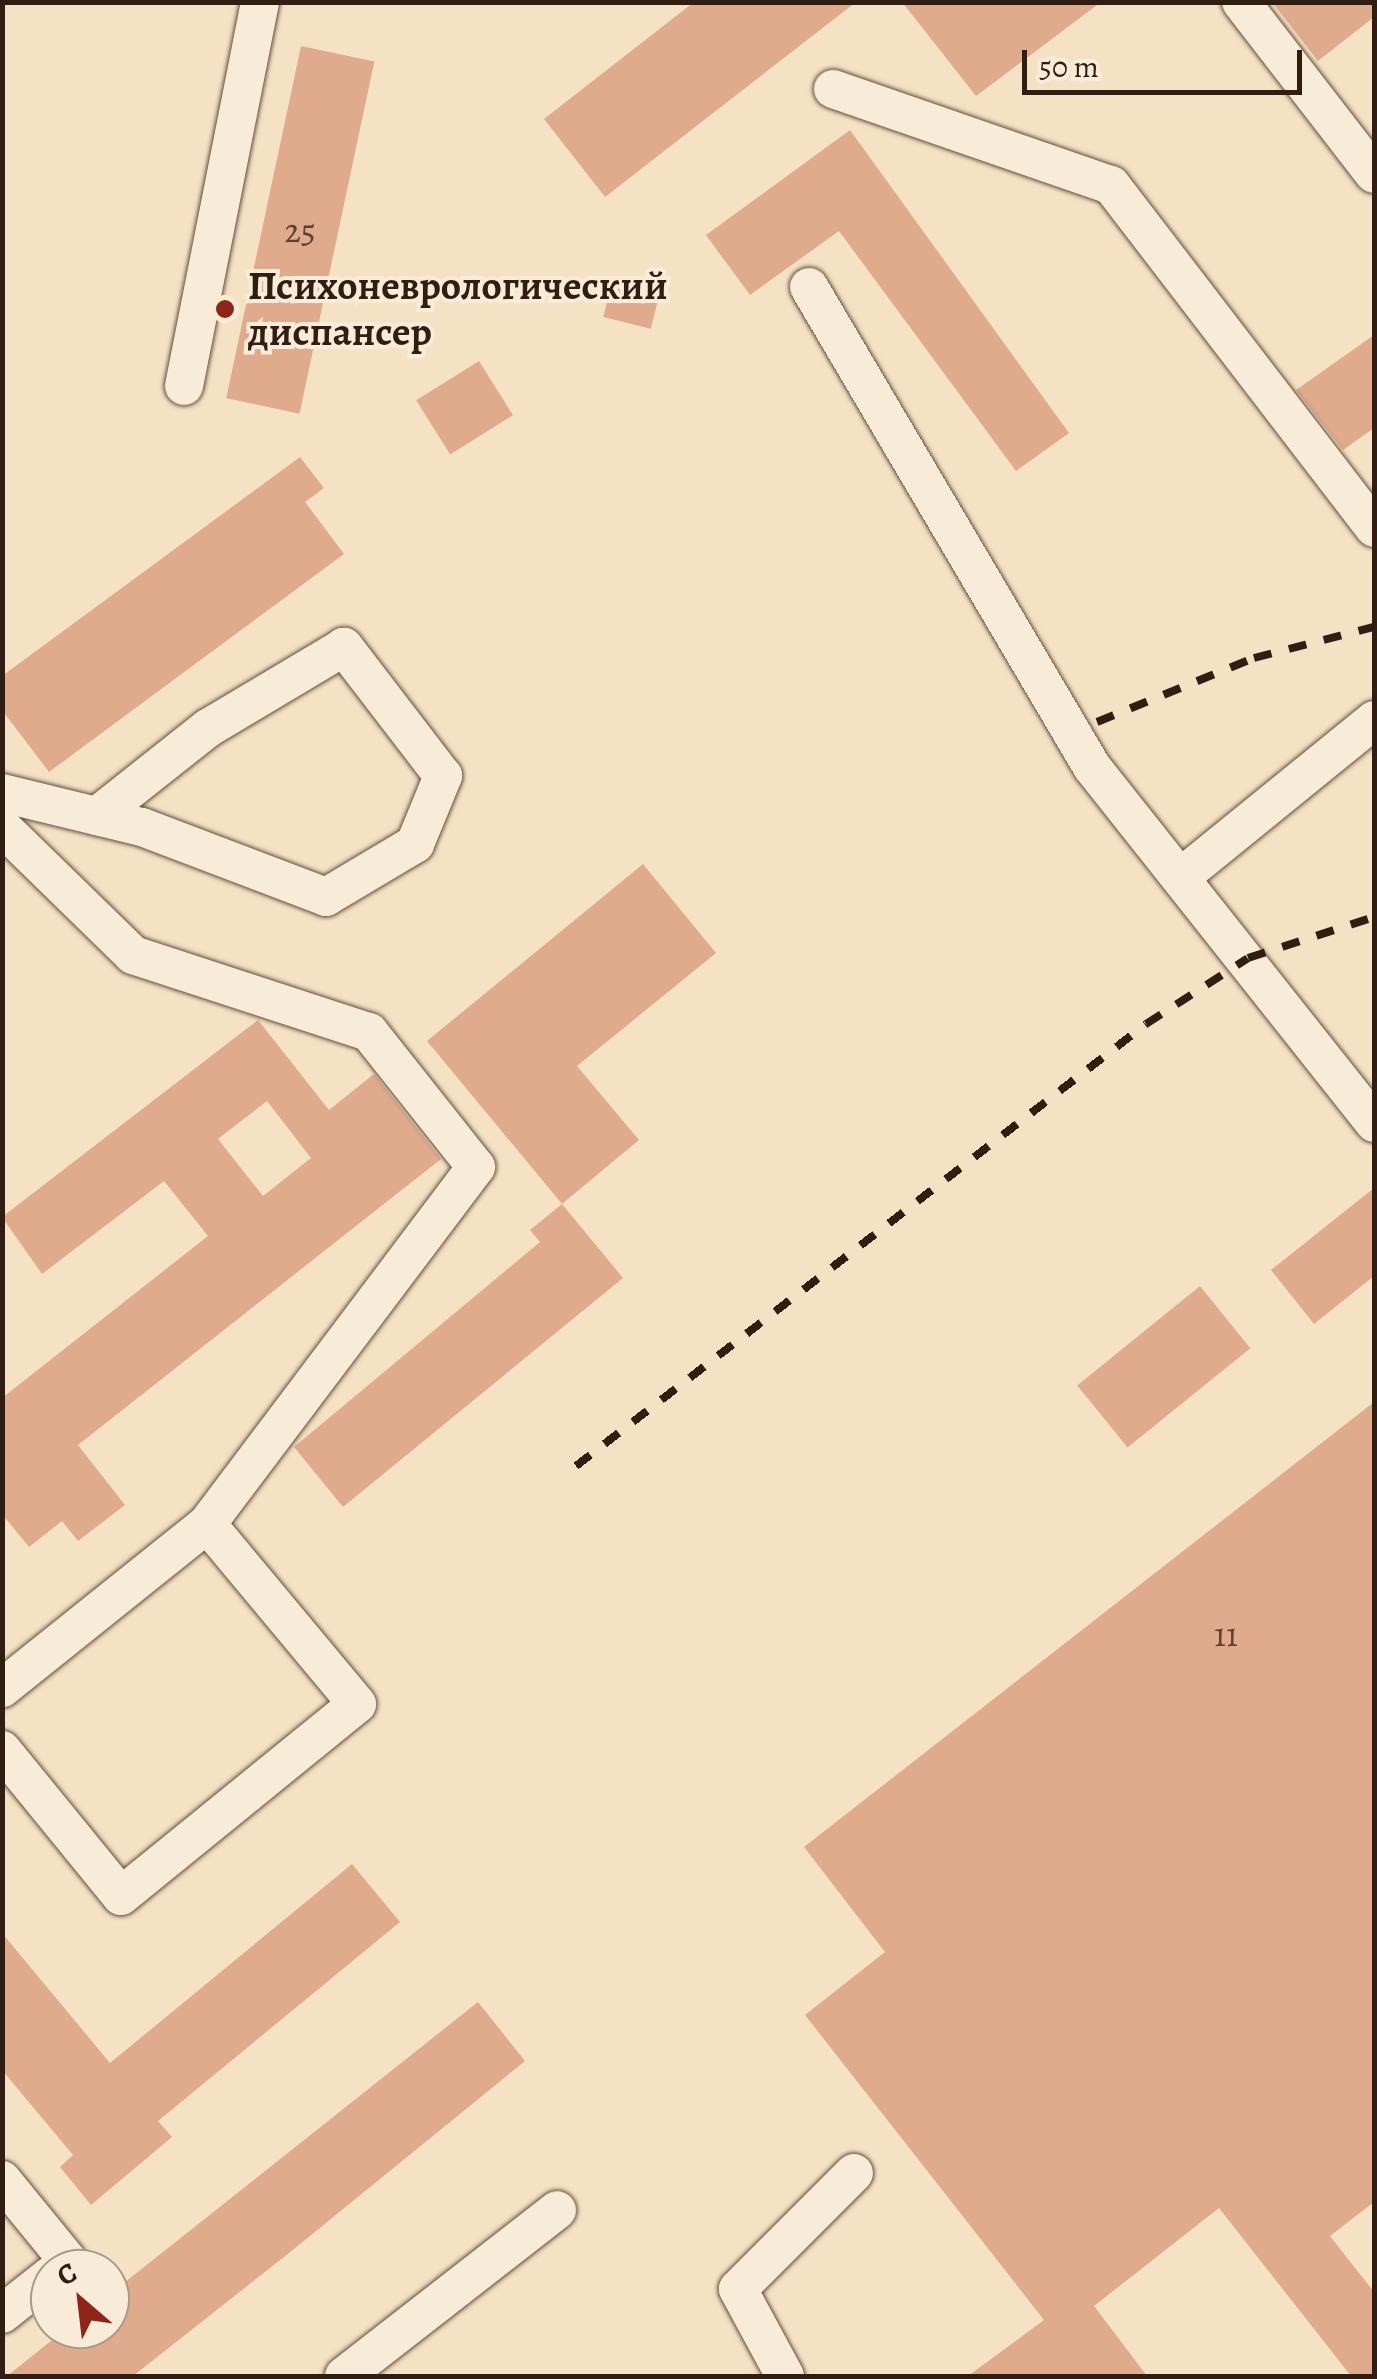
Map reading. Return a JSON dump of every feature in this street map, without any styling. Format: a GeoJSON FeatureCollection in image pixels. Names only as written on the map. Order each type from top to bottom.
{"type":"FeatureCollection","features":[{"type":"Feature","properties":{"kind":"lane"},"geometry":{"type":"LineString","coordinates":[[184,386],[260,2]]}},
{"type":"Feature","properties":{"kind":"lane"},"geometry":{"type":"LineString","coordinates":[[1241,2],[1374,174]]}},
{"type":"Feature","properties":{"kind":"lane"},"geometry":{"type":"LineString","coordinates":[[833,89],[1111,185],[1374,528]]}},
{"type":"Feature","properties":{"kind":"lane"},"geometry":{"type":"LineString","coordinates":[[810,287],[1092,767],[1374,1123]]}},
{"type":"Feature","properties":{"kind":"lane"},"geometry":{"type":"LineString","coordinates":[[2,793],[97,816],[326,897],[415,844],[443,776],[344,647],[208,728],[97,816]]}},
{"type":"Feature","properties":{"kind":"lane"},"geometry":{"type":"LineString","coordinates":[[1181,877],[1374,720]]}},
{"type":"Feature","properties":{"kind":"lane"},"geometry":{"type":"LineString","coordinates":[[2,828],[133,955],[369,1032],[476,1168],[206,1524],[2,1688]]}},
{"type":"Feature","properties":{"kind":"lane"},"geometry":{"type":"LineString","coordinates":[[2,1750],[120,1896],[356,1704],[206,1524]]}},
{"type":"Feature","properties":{"kind":"lane"},"geometry":{"type":"LineString","coordinates":[[785,2376],[738,2289],[854,2172]]}},
{"type":"Feature","properties":{"kind":"lane"},"geometry":{"type":"LineString","coordinates":[[2,2180],[58,2249]]}},
{"type":"Feature","properties":{"kind":"lane"},"geometry":{"type":"LineString","coordinates":[[344,2376],[557,2210]]}},
{"type":"Feature","properties":{"kind":"lane"},"geometry":{"type":"LineString","coordinates":[[2,2314],[30,2292]]}},
{"type":"Feature","properties":{"kind":"building"},"geometry":{"type":"Polygon","coordinates":[[[694,2],[856,2],[605,197],[544,119],[694,2]]]}},
{"type":"Feature","properties":{"kind":"building"},"geometry":{"type":"Polygon","coordinates":[[[902,2],[1101,2],[976,96],[902,2]]]}},
{"type":"Feature","properties":{"kind":"building"},"geometry":{"type":"Polygon","coordinates":[[[1272,2],[1374,2],[1374,17],[1318,61],[1272,2]]]}},
{"type":"Feature","properties":{"kind":"building","name":"Психоневрологический диспансер"},"geometry":{"type":"Polygon","coordinates":[[[301,46],[374,62],[300,414],[226,398],[301,46]]]}},
{"type":"Feature","properties":{"kind":"building"},"geometry":{"type":"Polygon","coordinates":[[[850,130],[1069,433],[1016,471],[839,231],[750,295],[706,235],[850,130]]]}},
{"type":"Feature","properties":{"kind":"building"},"geometry":{"type":"Polygon","coordinates":[[[612,282],[660,294],[651,329],[603,317],[612,282]]]}},
{"type":"Feature","properties":{"kind":"building"},"geometry":{"type":"Polygon","coordinates":[[[1374,335],[1374,428],[1343,450],[1296,390],[1374,335]]]}},
{"type":"Feature","properties":{"kind":"building"},"geometry":{"type":"Polygon","coordinates":[[[479,361],[513,415],[450,454],[416,400],[479,361]]]}},
{"type":"Feature","properties":{"kind":"building"},"geometry":{"type":"Polygon","coordinates":[[[300,457],[324,488],[305,502],[344,554],[49,772],[2,710],[2,676],[300,457]]]}},
{"type":"Feature","properties":{"kind":"building"},"geometry":{"type":"Polygon","coordinates":[[[643,864],[716,953],[577,1066],[639,1140],[562,1204],[427,1041],[643,864]]]}},
{"type":"Feature","properties":{"kind":"building"},"geometry":{"type":"Polygon","coordinates":[[[258,1020],[329,1110],[374,1074],[441,1159],[78,1445],[125,1505],[78,1541],[62,1521],[29,1547],[2,1514],[2,1398],[208,1236],[164,1181],[42,1274],[2,1217],[258,1020]],[[267,1101],[218,1139],[263,1196],[311,1158],[267,1101]]]}},
{"type":"Feature","properties":{"kind":"building"},"geometry":{"type":"Polygon","coordinates":[[[1374,1188],[1374,1276],[1314,1324],[1271,1270],[1374,1188]]]}},
{"type":"Feature","properties":{"kind":"building"},"geometry":{"type":"Polygon","coordinates":[[[562,1204],[623,1278],[343,1507],[294,1447],[540,1242],[530,1230],[562,1204]]]}},
{"type":"Feature","properties":{"kind":"building"},"geometry":{"type":"Polygon","coordinates":[[[1200,1286],[1250,1348],[1128,1448],[1077,1385],[1200,1286]]]}},
{"type":"Feature","properties":{"kind":"building"},"geometry":{"type":"Polygon","coordinates":[[[1374,1402],[1374,2202],[1330,2236],[1374,2292],[1374,2376],[1351,2376],[1219,2208],[1094,2306],[1147,2376],[968,2376],[1044,2320],[805,2015],[885,1952],[804,1847],[1374,1402]]]}},
{"type":"Feature","properties":{"kind":"building"},"geometry":{"type":"Polygon","coordinates":[[[352,1864],[400,1922],[158,2121],[172,2137],[91,2205],[60,2167],[73,2155],[2,2070],[2,1933],[110,2063],[352,1864]]]}},
{"type":"Feature","properties":{"kind":"building"},"geometry":{"type":"Polygon","coordinates":[[[478,2002],[525,2061],[133,2376],[7,2376],[41,2349],[130,2349],[130,2278],[478,2002]]]}},
{"type":"Feature","properties":{"kind":"railway"},"geometry":{"type":"LineString","coordinates":[[1097,722],[1254,658],[1374,627]]}},
{"type":"Feature","properties":{"kind":"railway"},"geometry":{"type":"LineString","coordinates":[[576,1466],[1146,1024],[1248,958],[1374,917]]}},
{"type":"Feature","properties":{"kind":"place","name":"Психоневрологический диспансер"},"geometry":{"type":"Point","coordinates":[225,309]}}]}
